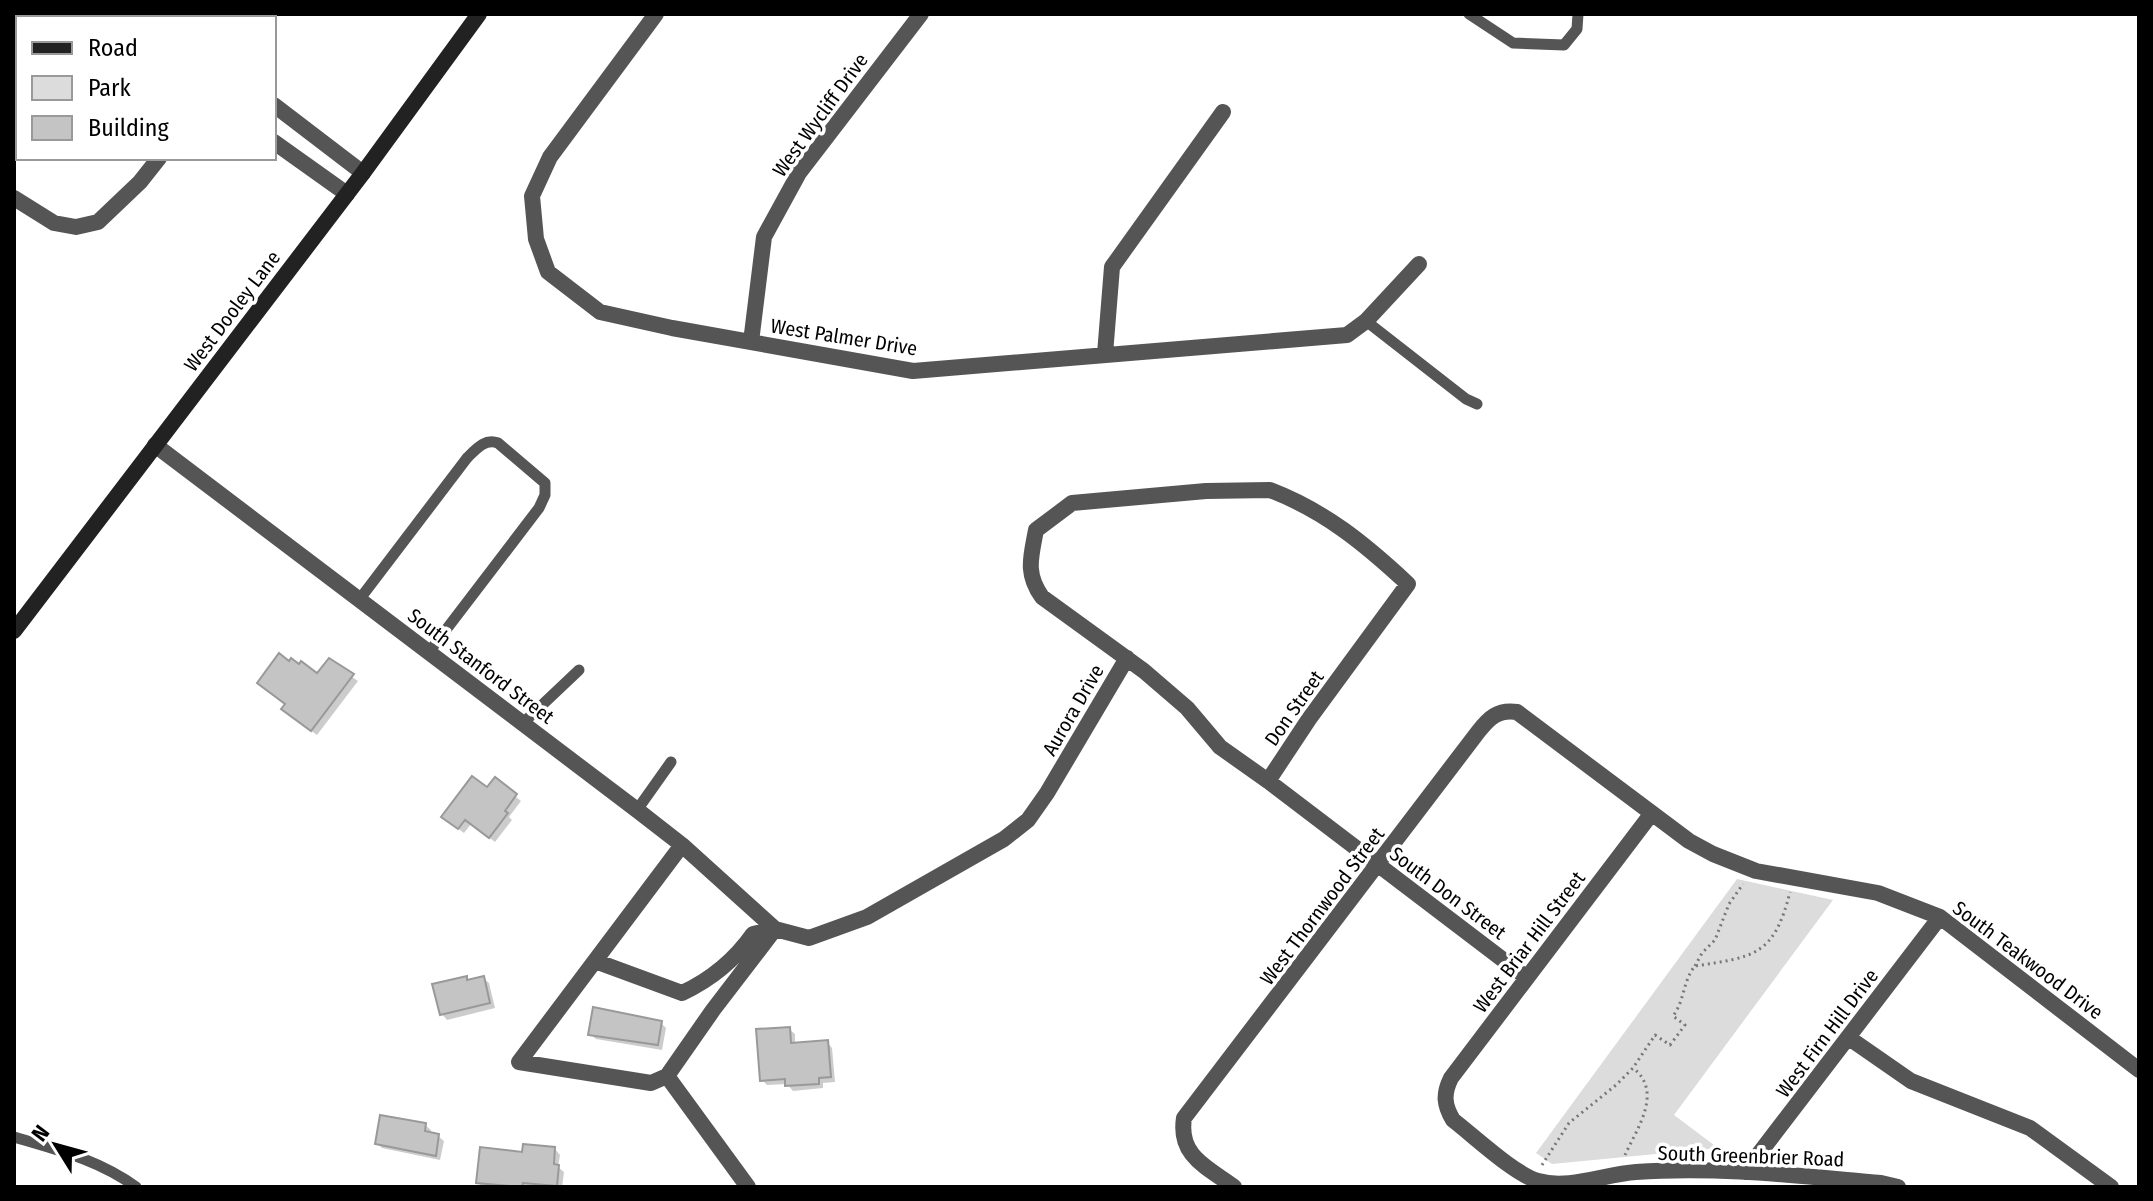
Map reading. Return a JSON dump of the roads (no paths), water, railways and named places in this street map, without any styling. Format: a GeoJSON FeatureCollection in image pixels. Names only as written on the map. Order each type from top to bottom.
{"type":"FeatureCollection","features":[{"type":"Feature","properties":{"kind":"street","name":"West Dooley Lane"},"geometry":{"type":"LineString","coordinates":[[14,631],[363,173],[479,14]]}},
{"type":"Feature","properties":{"kind":"street","name":"West Palmer Drive"},"geometry":{"type":"LineString","coordinates":[[656,14],[550,157],[532,196],[536,239],[548,272],[600,312],[913,371],[1347,335],[1366,321],[1419,264]]}},
{"type":"Feature","properties":{"kind":"street","name":"West Wycliff Drive"},"geometry":{"type":"LineString","coordinates":[[751,342],[764,237],[799,173],[921,14]]}},
{"type":"Feature","properties":{"kind":"street"},"geometry":{"type":"LineString","coordinates":[[276,107],[363,173]]}},
{"type":"Feature","properties":{"kind":"street"},"geometry":{"type":"LineString","coordinates":[[1105,354],[1112,267],[1223,112]]}},
{"type":"Feature","properties":{"kind":"street"},"geometry":{"type":"LineString","coordinates":[[276,143],[347,194]]}},
{"type":"Feature","properties":{"kind":"street"},"geometry":{"type":"LineString","coordinates":[[14,198],[54,223],[76,227],[98,222],[140,182],[157,160]]}},
{"type":"Feature","properties":{"kind":"street","name":"South Stanford Street"},"geometry":{"type":"LineString","coordinates":[[155,445],[682,845],[775,929]]}},
{"type":"Feature","properties":{"kind":"street","name":"Aurora Drive"},"geometry":{"type":"LineString","coordinates":[[775,929],[809,938],[867,917],[1004,839],[1028,820],[1047,793],[1127,658],[1042,597],[1031,581],[1036,530],[1072,503],[1181,493],[1270,490],[1303,503],[1334,523]]}},
{"type":"Feature","properties":{"kind":"street","name":"Don Street"},"geometry":{"type":"LineString","coordinates":[[1268,781],[1309,719],[1408,584],[1364,544],[1334,523]]}},
{"type":"Feature","properties":{"kind":"street"},"geometry":{"type":"LineString","coordinates":[[1127,658],[1187,708],[1220,747],[1268,781]]}},
{"type":"Feature","properties":{"kind":"street","name":"South Teakwood Drive"},"geometry":{"type":"LineString","coordinates":[[1505,710],[1517,712],[1701,848],[1749,868],[1878,893],[1940,917],[2139,1070]]}},
{"type":"Feature","properties":{"kind":"street","name":"West Thornwood Street"},"geometry":{"type":"LineString","coordinates":[[1234,1187],[1186,1149],[1182,1134],[1184,1118],[1490,717],[1505,710]]}},
{"type":"Feature","properties":{"kind":"street","name":"South Don Street"},"geometry":{"type":"LineString","coordinates":[[1268,781],[1527,978]]}},
{"type":"Feature","properties":{"kind":"street","name":"West Briar Hill Street"},"geometry":{"type":"LineString","coordinates":[[1445,1099],[1451,1078],[1652,813]]}},
{"type":"Feature","properties":{"kind":"street"},"geometry":{"type":"LineString","coordinates":[[682,845],[519,1062],[651,1083],[667,1076],[775,929]]}},
{"type":"Feature","properties":{"kind":"street","name":"West Firn Hill Drive"},"geometry":{"type":"LineString","coordinates":[[1745,1172],[1940,917]]}},
{"type":"Feature","properties":{"kind":"street"},"geometry":{"type":"LineString","coordinates":[[595,961],[682,993],[711,978],[742,950],[753,934],[775,929]]}},
{"type":"Feature","properties":{"kind":"street"},"geometry":{"type":"LineString","coordinates":[[1849,1038],[1911,1081],[2030,1128],[2111,1187]]}},
{"type":"Feature","properties":{"kind":"street"},"geometry":{"type":"LineString","coordinates":[[667,1076],[748,1187]]}},
{"type":"Feature","properties":{"kind":"street","name":"South Greenbrier Road"},"geometry":{"type":"LineString","coordinates":[[1445,1099],[1453,1120],[1533,1178],[1560,1183],[1624,1174],[1745,1172],[1898,1187]]}},
{"type":"Feature","properties":{"kind":"lane"},"geometry":{"type":"LineString","coordinates":[[1469,14],[1513,43],[1544,46],[1564,45],[1577,29],[1578,14]]}},
{"type":"Feature","properties":{"kind":"lane"},"geometry":{"type":"LineString","coordinates":[[1366,321],[1466,399],[1477,404]]}},
{"type":"Feature","properties":{"kind":"lane"},"geometry":{"type":"LineString","coordinates":[[359,600],[467,458],[484,443],[498,443],[545,483],[545,495],[514,543],[429,652]]}},
{"type":"Feature","properties":{"kind":"lane"},"geometry":{"type":"LineString","coordinates":[[523,723],[579,670]]}},
{"type":"Feature","properties":{"kind":"lane"},"geometry":{"type":"LineString","coordinates":[[637,810],[671,762]]}},
{"type":"Feature","properties":{"kind":"lane"},"geometry":{"type":"LineString","coordinates":[[14,1137],[82,1157],[116,1172],[136,1187]]}}]}
